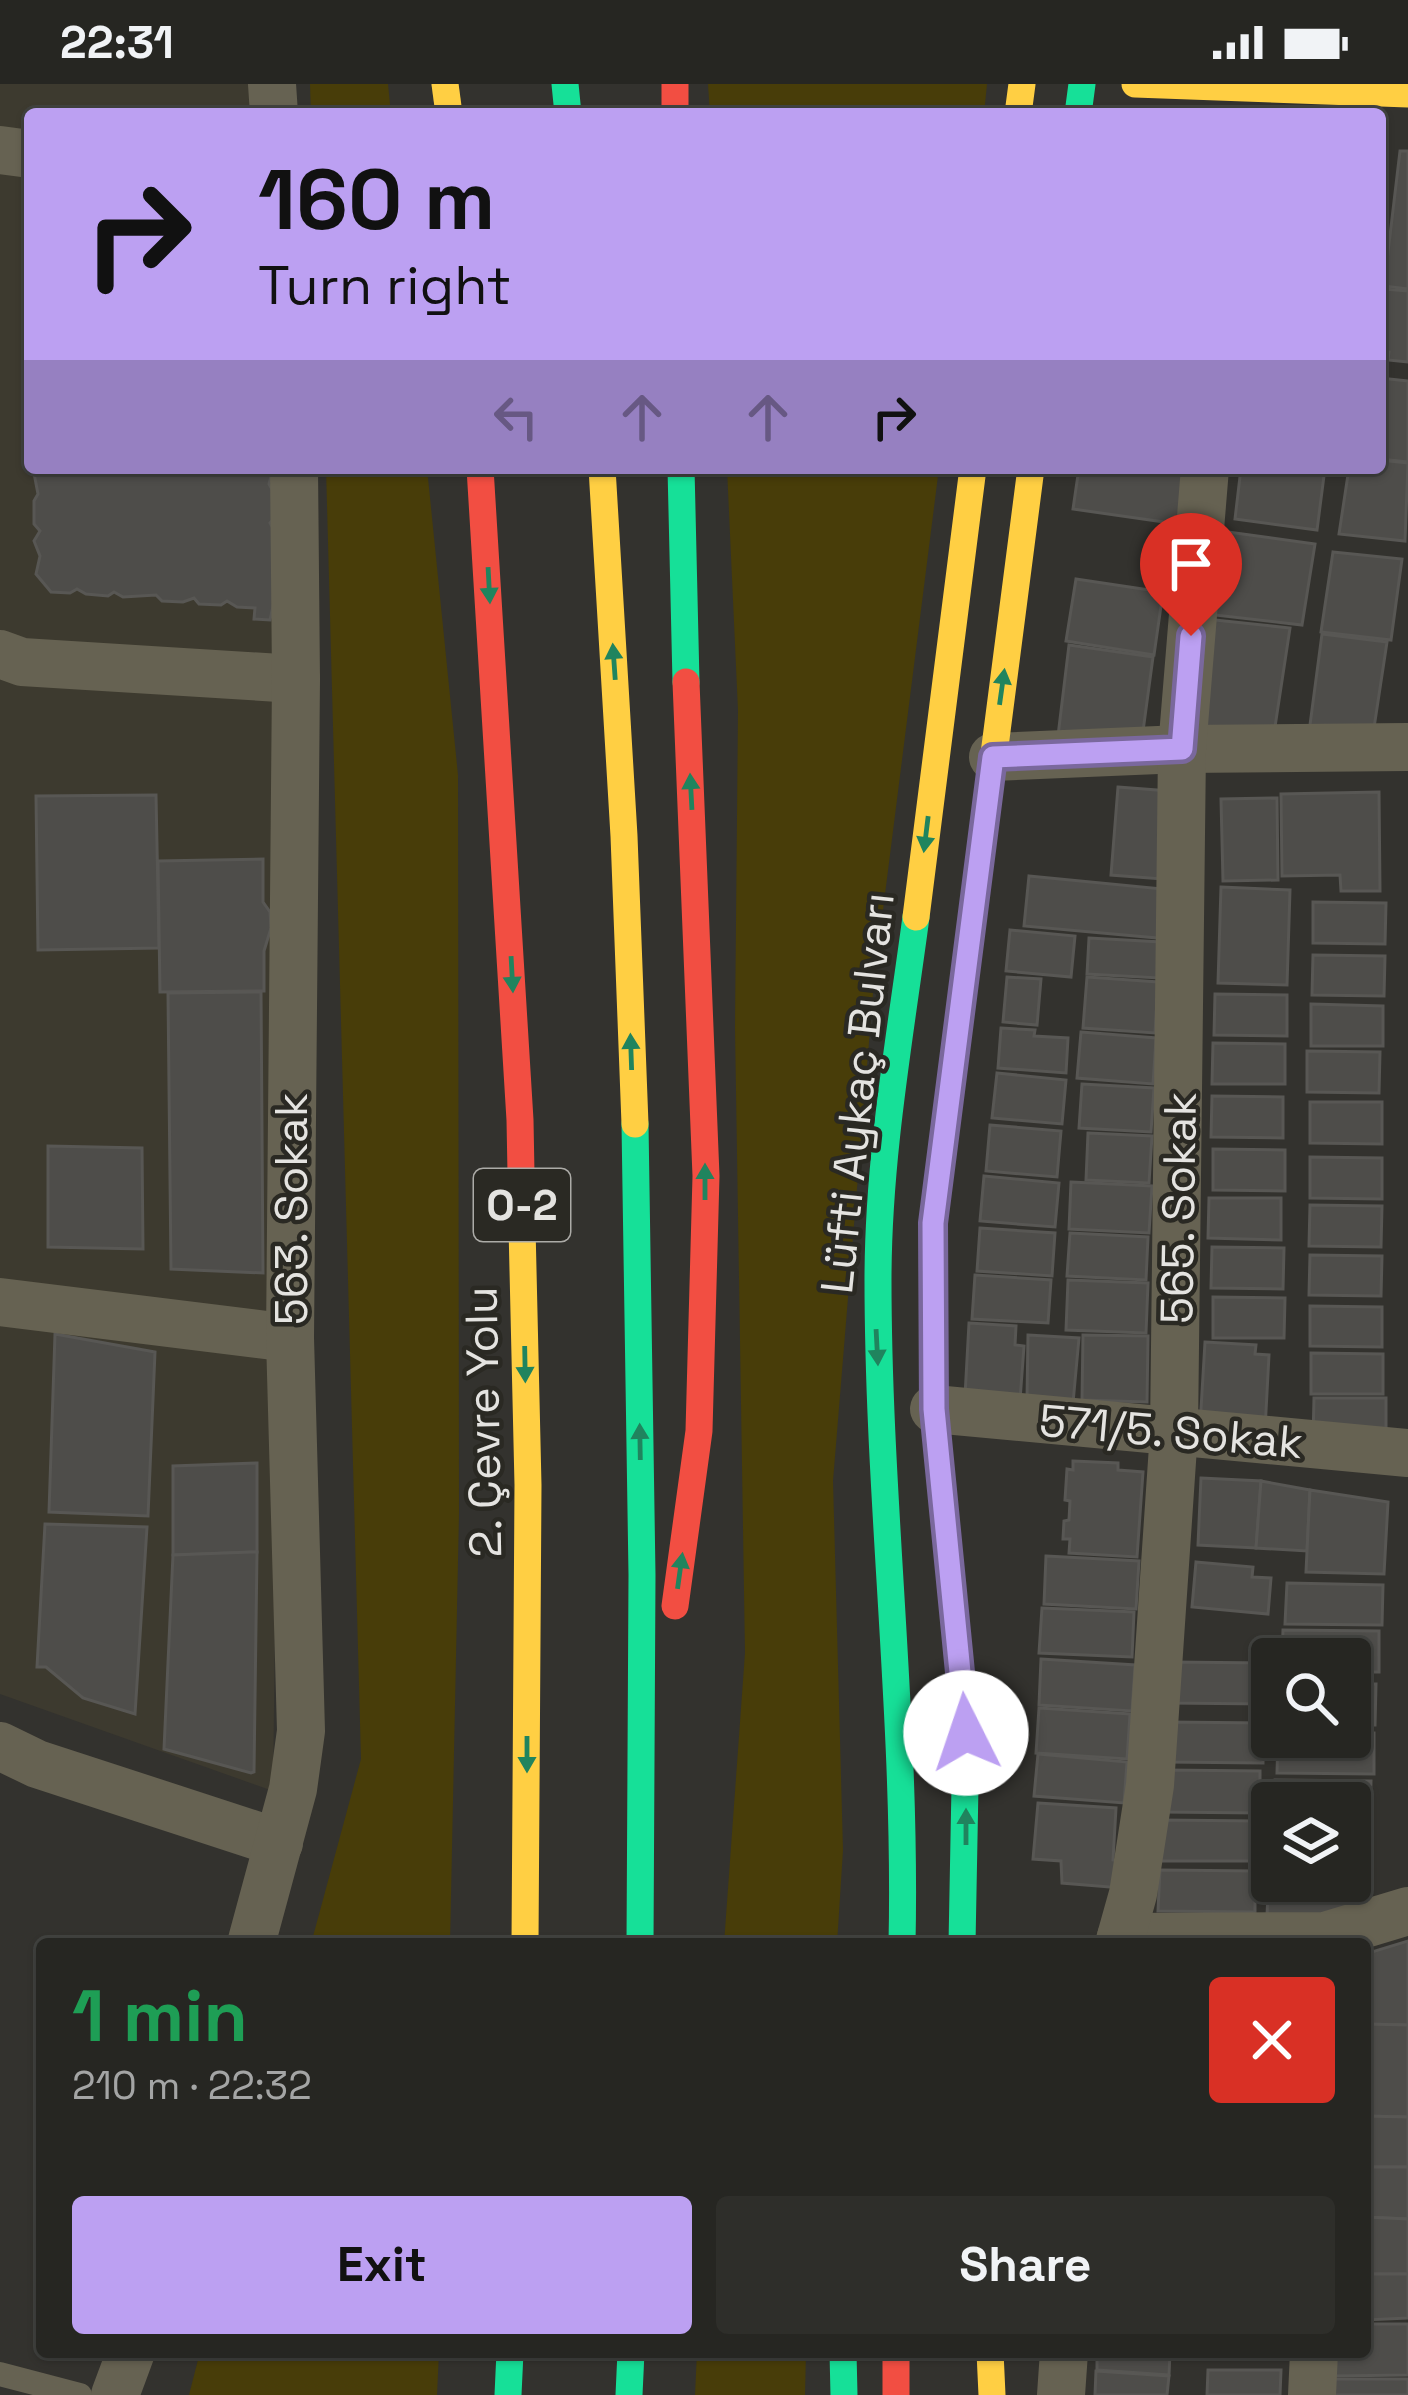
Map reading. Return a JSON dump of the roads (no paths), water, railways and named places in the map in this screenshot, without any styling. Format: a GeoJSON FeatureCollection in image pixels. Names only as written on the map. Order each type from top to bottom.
{"type":"FeatureCollection","features":[{"type":"Feature","properties":{"kind":"main road"},"geometry":{"type":"LineString","coordinates":[[1135,84],[1247,101],[1408,94]]}},
{"type":"Feature","properties":{"kind":"main road","name":"2. Çevre Yolu"},"geometry":{"type":"LineString","coordinates":[[480,474],[520,1120],[528,1485],[525,1938]]}},
{"type":"Feature","properties":{"kind":"main road","name":"O-2"},"geometry":{"type":"LineString","coordinates":[[602,474],[631,1048],[642,1530],[640,1938]]}},
{"type":"Feature","properties":{"kind":"main road"},"geometry":{"type":"LineString","coordinates":[[642,1811],[699,1431],[706,1176],[681,474]]}},
{"type":"Feature","properties":{"kind":"main road","name":"Lüfti Aykaç Bulvarı"},"geometry":{"type":"LineString","coordinates":[[902,1938],[906,1864],[899,1652],[881,1441],[878,1238],[881,1179],[972,474]]}},
{"type":"Feature","properties":{"kind":"main road"},"geometry":{"type":"LineString","coordinates":[[962,1938],[966,1733],[934,1409],[933,1223],[1030,474]]}},
{"type":"Feature","properties":{"kind":"main road"},"geometry":{"type":"LineString","coordinates":[[874,1932],[899,1652]]}},
{"type":"Feature","properties":{"kind":"main road"},"geometry":{"type":"LineString","coordinates":[[966,1886],[971,1938]]}},
{"type":"Feature","properties":{"kind":"main road"},"geometry":{"type":"LineString","coordinates":[[508,2395],[510,2358]]}},
{"type":"Feature","properties":{"kind":"main road"},"geometry":{"type":"LineString","coordinates":[[629,2395],[632,2358]]}},
{"type":"Feature","properties":{"kind":"main road"},"geometry":{"type":"LineString","coordinates":[[843,2358],[844,2395]]}},
{"type":"Feature","properties":{"kind":"main road"},"geometry":{"type":"LineString","coordinates":[[896,2358],[896,2395]]}},
{"type":"Feature","properties":{"kind":"main road"},"geometry":{"type":"LineString","coordinates":[[990,2358],[992,2395]]}},
{"type":"Feature","properties":{"kind":"street","name":"563. Sokak"},"geometry":{"type":"LineString","coordinates":[[253,1938],[293,1789],[301,1730],[290,1338],[294,474]]}},
{"type":"Feature","properties":{"kind":"street","name":"565. Sokak"},"geometry":{"type":"LineString","coordinates":[[1121,1938],[1133,1894],[1150,1784],[1174,1432],[1182,749],[1205,474]]}},
{"type":"Feature","properties":{"kind":"street"},"geometry":{"type":"LineString","coordinates":[[0,655],[22,662],[296,679]]}},
{"type":"Feature","properties":{"kind":"street"},"geometry":{"type":"LineString","coordinates":[[993,757],[1408,747]]}},
{"type":"Feature","properties":{"kind":"street"},"geometry":{"type":"LineString","coordinates":[[0,1301],[290,1338]]}},
{"type":"Feature","properties":{"kind":"street","name":"571/5. Sokak"},"geometry":{"type":"LineString","coordinates":[[934,1409],[1408,1453]]}},
{"type":"Feature","properties":{"kind":"street"},"geometry":{"type":"LineString","coordinates":[[0,1746],[37,1764],[279,1843]]}},
{"type":"Feature","properties":{"kind":"street"},"geometry":{"type":"LineString","coordinates":[[1330,1938],[1408,1911]]}},
{"type":"Feature","properties":{"kind":"street"},"geometry":{"type":"LineString","coordinates":[[116,2395],[129,2358]]}},
{"type":"Feature","properties":{"kind":"street"},"geometry":{"type":"LineString","coordinates":[[1061,2395],[1064,2358]]}},
{"type":"Feature","properties":{"kind":"street"},"geometry":{"type":"LineString","coordinates":[[1312,2395],[1314,2358]]}},
{"type":"Feature","properties":{"kind":"lane"},"geometry":{"type":"LineString","coordinates":[[0,2374],[80,2395]]}}]}
